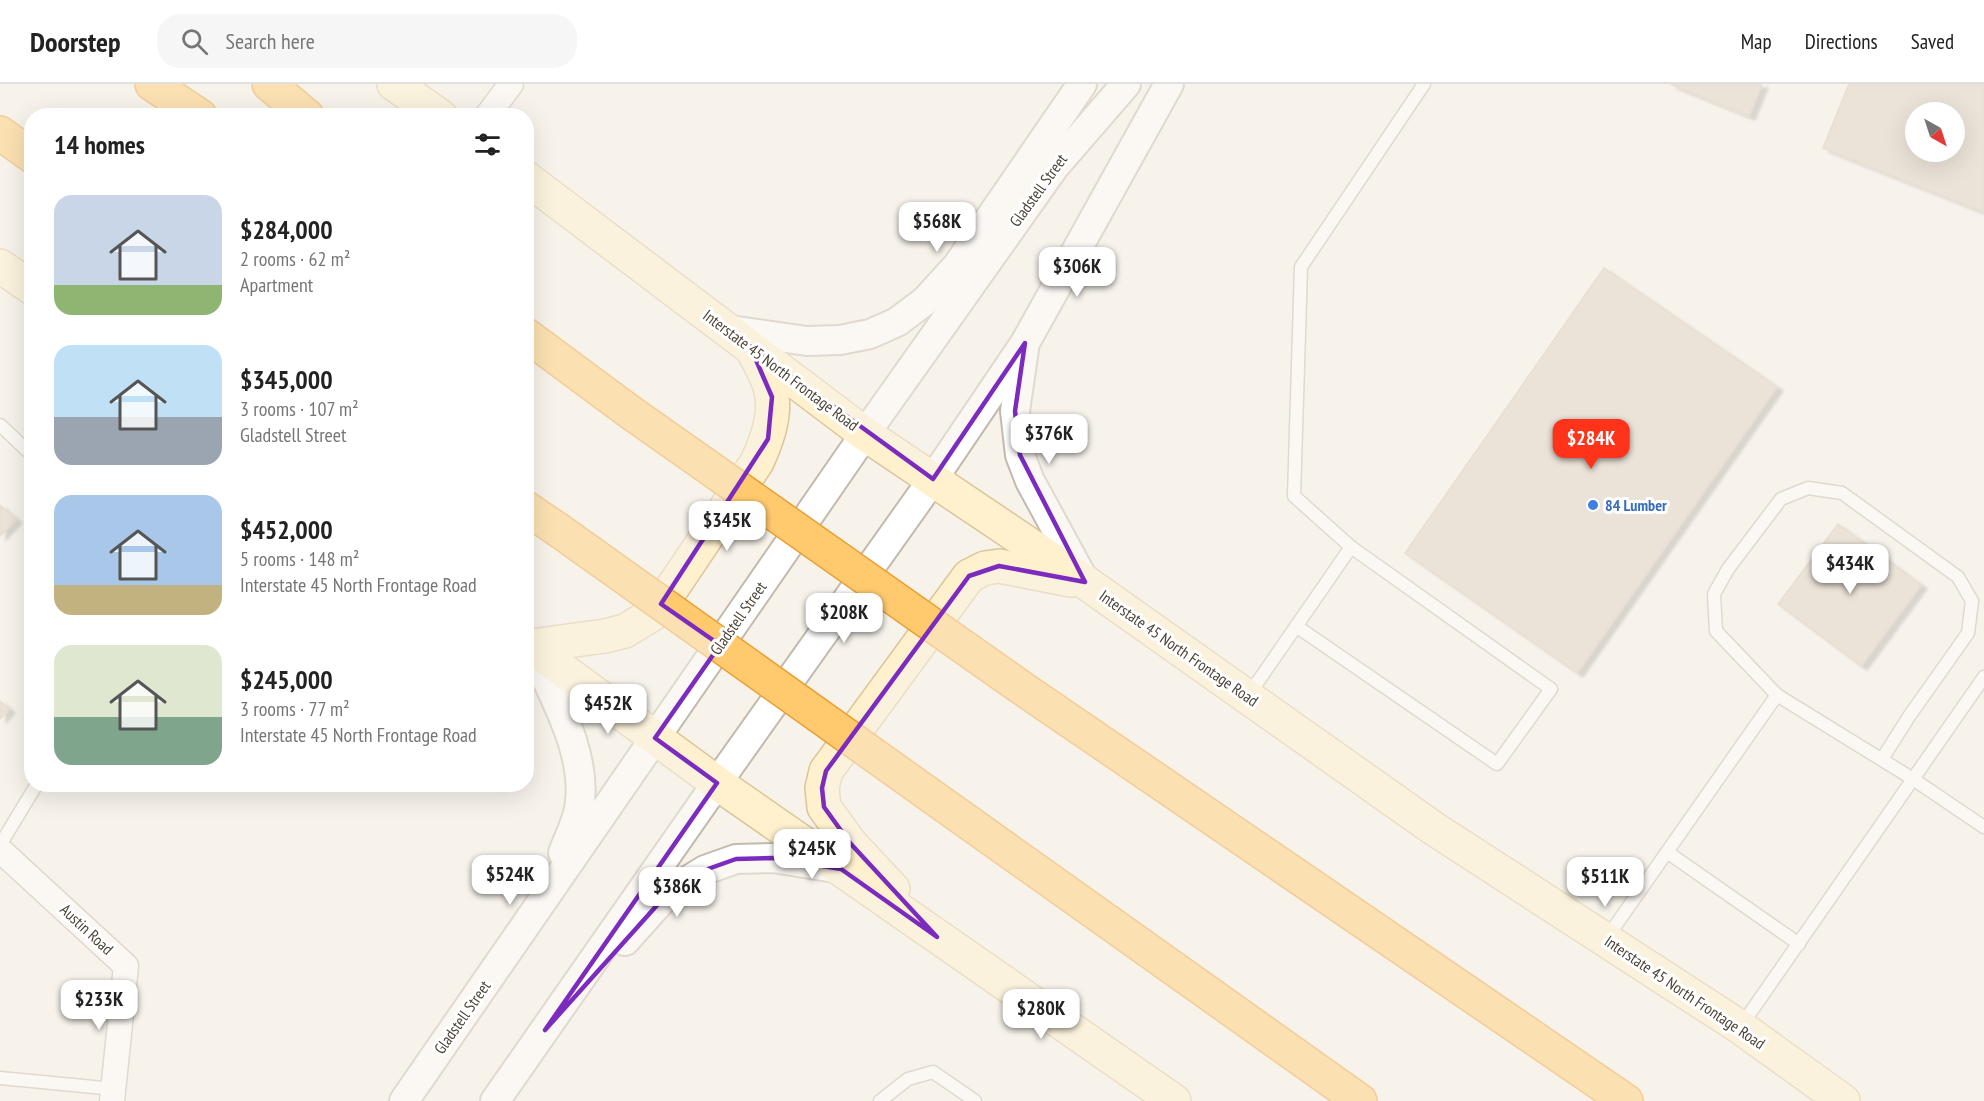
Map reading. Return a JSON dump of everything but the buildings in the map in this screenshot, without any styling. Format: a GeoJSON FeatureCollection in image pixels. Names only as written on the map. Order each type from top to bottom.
{"type":"FeatureCollection","features":[{"type":"Feature","properties":{"kind":"highway"},"geometry":{"type":"LineString","coordinates":[[152,84],[188,108]]}},
{"type":"Feature","properties":{"kind":"highway"},"geometry":{"type":"LineString","coordinates":[[269,84],[298,108]]}},
{"type":"Feature","properties":{"kind":"highway"},"geometry":{"type":"LineString","coordinates":[[0,133],[24,150]]}},
{"type":"Feature","properties":{"kind":"highway"},"geometry":{"type":"LineString","coordinates":[[534,341],[630,412],[1019,686],[1626,1101]]}},
{"type":"Feature","properties":{"kind":"highway"},"geometry":{"type":"LineString","coordinates":[[534,513],[1360,1101]]}},
{"type":"Feature","properties":{"kind":"main road"},"geometry":{"type":"LineString","coordinates":[[394,84],[428,108]]}},
{"type":"Feature","properties":{"kind":"main road","name":"Interstate 45 North Frontage Road"},"geometry":{"type":"LineString","coordinates":[[534,184],[865,434],[1085,582],[1433,828],[1740,1027],[1843,1101]]}},
{"type":"Feature","properties":{"kind":"main road"},"geometry":{"type":"LineString","coordinates":[[0,266],[24,282]]}},
{"type":"Feature","properties":{"kind":"main road"},"geometry":{"type":"LineString","coordinates":[[534,643],[605,636],[625,631],[656,612],[757,462],[768,439],[772,398],[767,377],[740,338]]}},
{"type":"Feature","properties":{"kind":"main road"},"geometry":{"type":"LineString","coordinates":[[937,937],[850,843],[824,807],[822,788],[826,771],[969,576],[985,568],[999,566],[1085,582]]}},
{"type":"Feature","properties":{"kind":"main road"},"geometry":{"type":"LineString","coordinates":[[534,648],[717,783],[1173,1101]]}},
{"type":"Feature","properties":{"kind":"street"},"geometry":{"type":"LineString","coordinates":[[493,108],[511,84]]}},
{"type":"Feature","properties":{"kind":"street"},"geometry":{"type":"LineString","coordinates":[[740,338],[840,340],[870,334],[897,322],[925,301],[957,266],[1082,84]]}},
{"type":"Feature","properties":{"kind":"street","name":"Gladstell Street"},"geometry":{"type":"LineString","coordinates":[[404,1101],[865,434],[1055,165],[1126,84]]}},
{"type":"Feature","properties":{"kind":"street"},"geometry":{"type":"LineString","coordinates":[[495,1101],[933,479],[1025,343],[1169,84]]}},
{"type":"Feature","properties":{"kind":"street"},"geometry":{"type":"LineString","coordinates":[[1025,343],[1015,411],[1020,455],[1030,482],[1085,582]]}},
{"type":"Feature","properties":{"kind":"street"},"geometry":{"type":"LineString","coordinates":[[534,655],[576,749],[580,776],[579,809],[552,887]]}},
{"type":"Feature","properties":{"kind":"street","name":"Austin Road"},"geometry":{"type":"LineString","coordinates":[[0,850],[126,966],[113,1095]]}},
{"type":"Feature","properties":{"kind":"street"},"geometry":{"type":"LineString","coordinates":[[545,1030],[668,893],[705,870],[736,859],[773,858],[841,869]]}},
{"type":"Feature","properties":{"kind":"lane"},"geometry":{"type":"LineString","coordinates":[[1296,626],[1497,764],[1551,689],[1351,547],[1294,496],[1301,267],[1424,84]]}},
{"type":"Feature","properties":{"kind":"lane"},"geometry":{"type":"LineString","coordinates":[[0,425],[24,447]]}},
{"type":"Feature","properties":{"kind":"lane"},"geometry":{"type":"LineString","coordinates":[[1882,759],[1968,633],[1972,601],[1958,577],[1842,494],[1808,488],[1781,499],[1728,569],[1714,594],[1716,631],[1777,695],[1882,759],[1984,827]]}},
{"type":"Feature","properties":{"kind":"lane"},"geometry":{"type":"LineString","coordinates":[[1247,697],[1351,547]]}},
{"type":"Feature","properties":{"kind":"lane"},"geometry":{"type":"LineString","coordinates":[[1740,1027],[1984,677]]}},
{"type":"Feature","properties":{"kind":"lane"},"geometry":{"type":"LineString","coordinates":[[1606,939],[1777,695]]}},
{"type":"Feature","properties":{"kind":"lane"},"geometry":{"type":"LineString","coordinates":[[0,845],[32,792]]}},
{"type":"Feature","properties":{"kind":"lane"},"geometry":{"type":"LineString","coordinates":[[1667,852],[1799,944]]}},
{"type":"Feature","properties":{"kind":"lane"},"geometry":{"type":"LineString","coordinates":[[880,1101],[908,1079],[933,1072],[975,1101]]}},
{"type":"Feature","properties":{"kind":"lane"},"geometry":{"type":"LineString","coordinates":[[0,1078],[113,1095]]}},
{"type":"Feature","properties":{"kind":"highlighted area"},"geometry":{"type":"Polygon","coordinates":[[[1025,343],[1015,411],[1020,455],[1085,582],[999,566],[969,576],[826,771],[822,788],[824,807],[850,843],[937,937],[841,869],[773,858],[736,859],[705,870],[668,893],[545,1030],[717,783],[655,738],[720,645],[661,604],[768,439],[772,397],[750,346],[933,479],[1025,343]]]}},
{"type":"Feature","properties":{"kind":"place","name":"84 Lumber"},"geometry":{"type":"Point","coordinates":[1593,505]}}]}
